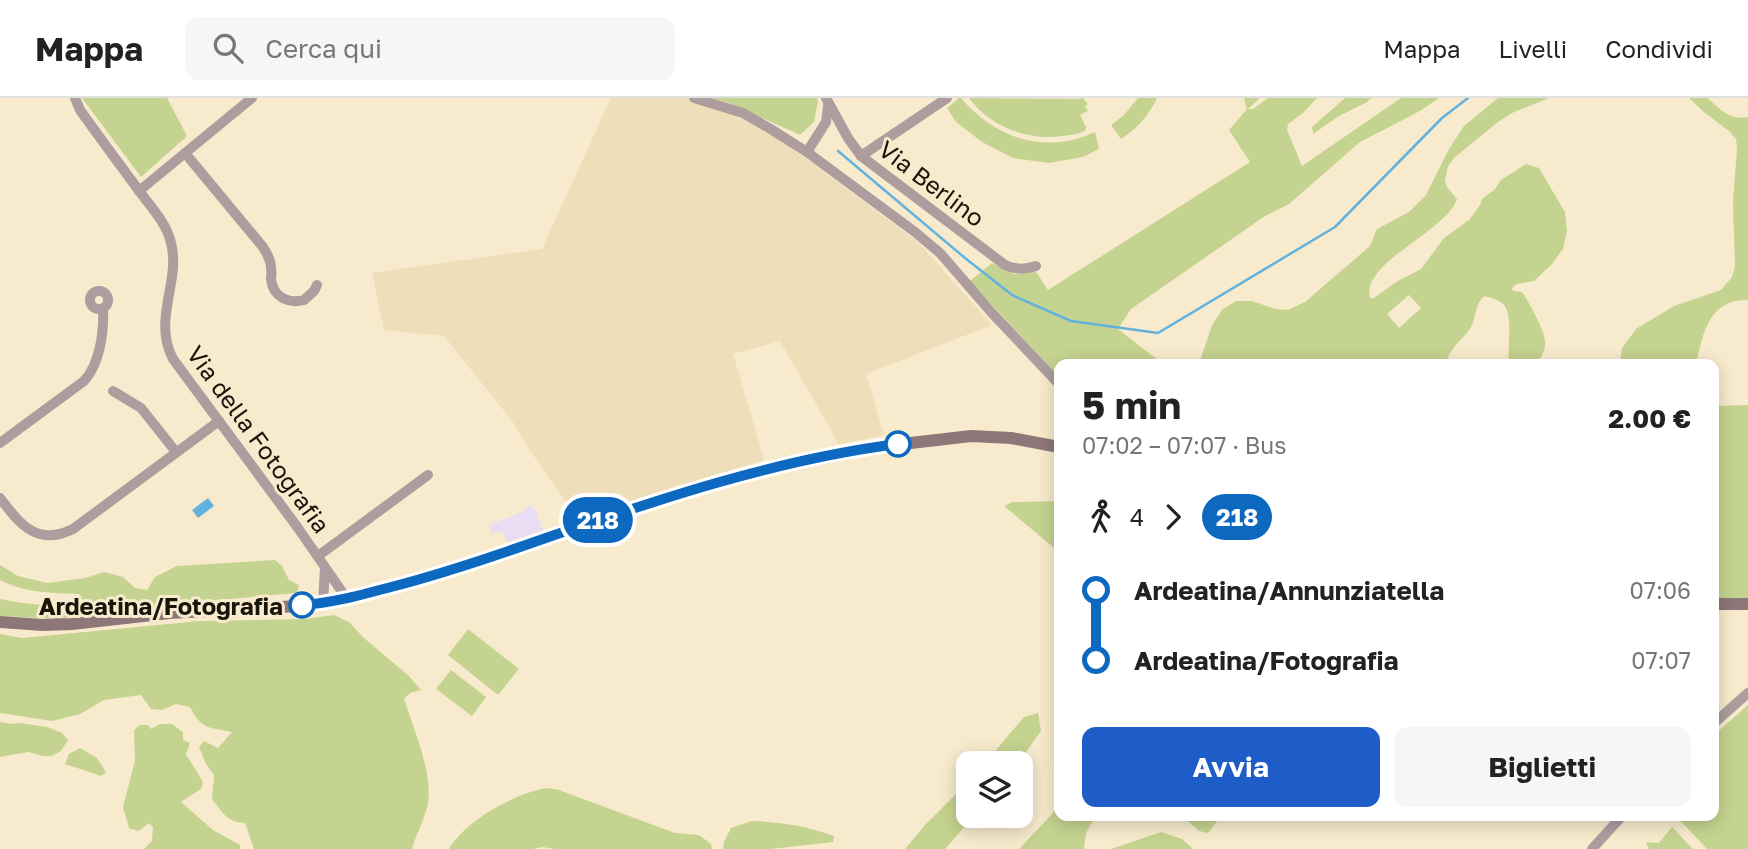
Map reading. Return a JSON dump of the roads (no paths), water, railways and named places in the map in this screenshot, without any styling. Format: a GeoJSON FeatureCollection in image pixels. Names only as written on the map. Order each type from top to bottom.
{"type":"FeatureCollection","features":[{"type":"Feature","properties":{"kind":"main road"},"geometry":{"type":"LineString","coordinates":[[0,622],[72,624],[347,599],[462,567],[716,484],[800,463],[885,446],[971,436],[1011,438],[1054,446]]}},
{"type":"Feature","properties":{"kind":"main road"},"geometry":{"type":"LineString","coordinates":[[1719,604],[1748,604]]}},
{"type":"Feature","properties":{"kind":"street","name":"Via della Fotografia"},"geometry":{"type":"LineString","coordinates":[[64,98],[83,114]]}},
{"type":"Feature","properties":{"kind":"street","name":"Via della Fotografia"},"geometry":{"type":"LineString","coordinates":[[75,98],[83,114],[164,227],[172,244],[173,258],[164,333],[173,359],[347,599]]}},
{"type":"Feature","properties":{"kind":"street"},"geometry":{"type":"LineString","coordinates":[[139,191],[252,98]]}},
{"type":"Feature","properties":{"kind":"street"},"geometry":{"type":"LineString","coordinates":[[694,98],[743,113],[769,128],[807,152],[934,247],[1054,379]]}},
{"type":"Feature","properties":{"kind":"street"},"geometry":{"type":"LineString","coordinates":[[861,156],[947,98]]}},
{"type":"Feature","properties":{"kind":"street"},"geometry":{"type":"LineString","coordinates":[[807,152],[826,122],[827,101]]}},
{"type":"Feature","properties":{"kind":"street","name":"Via Berlino"},"geometry":{"type":"LineString","coordinates":[[827,101],[861,156],[1005,265],[1020,270],[1036,266]]}},
{"type":"Feature","properties":{"kind":"street"},"geometry":{"type":"LineString","coordinates":[[185,153],[269,256],[272,283],[277,295],[289,301],[304,300],[317,285]]}},
{"type":"Feature","properties":{"kind":"street"},"geometry":{"type":"LineString","coordinates":[[0,443],[90,374],[97,359],[103,309]]}},
{"type":"Feature","properties":{"kind":"street"},"geometry":{"type":"LineString","coordinates":[[113,391],[141,408],[176,452]]}},
{"type":"Feature","properties":{"kind":"street"},"geometry":{"type":"LineString","coordinates":[[0,498],[26,528],[46,535],[63,533],[219,421]]}},
{"type":"Feature","properties":{"kind":"street"},"geometry":{"type":"LineString","coordinates":[[318,556],[428,475]]}},
{"type":"Feature","properties":{"kind":"street","name":"Via della Fotografia"},"geometry":{"type":"LineString","coordinates":[[323,603],[325,568]]}},
{"type":"Feature","properties":{"kind":"street"},"geometry":{"type":"LineString","coordinates":[[1719,719],[1748,693]]}},
{"type":"Feature","properties":{"kind":"street"},"geometry":{"type":"LineString","coordinates":[[1592,849],[1617,821]]}},
{"type":"Feature","properties":{"kind":"water"},"geometry":{"type":"Polygon","coordinates":[[[208,498],[214,506],[198,518],[192,510],[208,498]]]}},
{"type":"Feature","properties":{"kind":"waterway"},"geometry":{"type":"LineString","coordinates":[[838,151],[1012,295],[1071,321],[1158,333],[1335,227],[1442,118],[1468,98]]}},
{"type":"Feature","properties":{"kind":"place","name":"Ardeatina/Fotografia"},"geometry":{"type":"Point","coordinates":[302,605]}}]}
